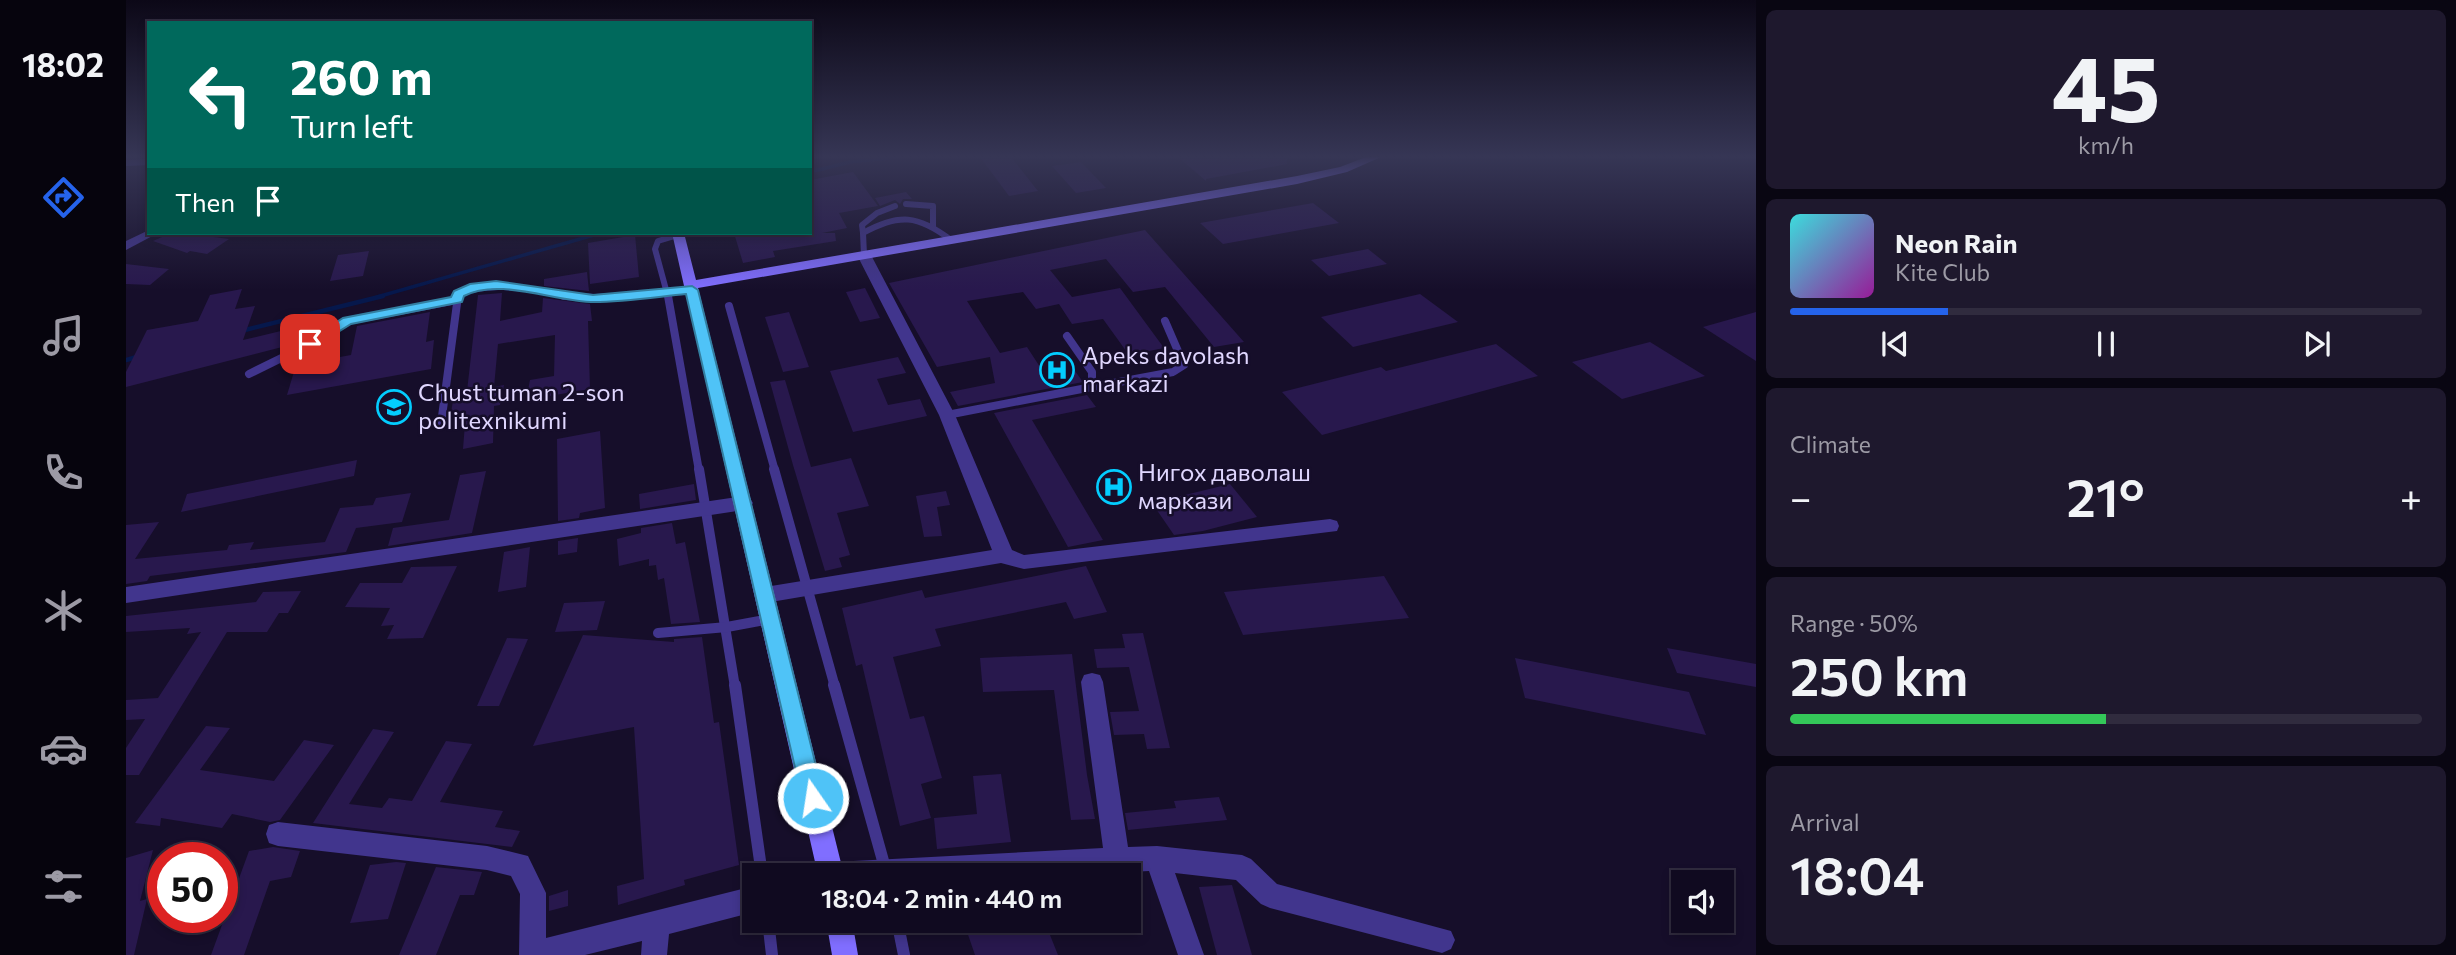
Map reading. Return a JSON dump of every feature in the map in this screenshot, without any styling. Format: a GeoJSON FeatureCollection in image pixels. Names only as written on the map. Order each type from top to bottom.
{"type":"FeatureCollection","features":[{"type":"Feature","properties":{"kind":"main road"},"geometry":{"type":"LineString","coordinates":[[691,287],[1173,202]]}},
{"type":"Feature","properties":{"kind":"main road"},"geometry":{"type":"LineString","coordinates":[[678,235],[830,863]]}},
{"type":"Feature","properties":{"kind":"main road"},"geometry":{"type":"LineString","coordinates":[[841,933],[845,955]]}},
{"type":"Feature","properties":{"kind":"street"},"geometry":{"type":"LineString","coordinates":[[126,246],[148,235]]}},
{"type":"Feature","properties":{"kind":"street"},"geometry":{"type":"LineString","coordinates":[[864,255],[947,415],[1004,555],[1024,562],[1330,526]]}},
{"type":"Feature","properties":{"kind":"street"},"geometry":{"type":"LineString","coordinates":[[126,595],[744,503]]}},
{"type":"Feature","properties":{"kind":"street"},"geometry":{"type":"LineString","coordinates":[[765,595],[1004,555]]}},
{"type":"Feature","properties":{"kind":"street"},"geometry":{"type":"LineString","coordinates":[[1092,682],[1117,860]]}},
{"type":"Feature","properties":{"kind":"street"},"geometry":{"type":"LineString","coordinates":[[278,834],[487,858],[519,865],[533,893],[532,955],[742,902]]}},
{"type":"Feature","properties":{"kind":"street"},"geometry":{"type":"LineString","coordinates":[[1068,863],[1157,858],[1242,868],[1270,895],[1442,940]]}},
{"type":"Feature","properties":{"kind":"street"},"geometry":{"type":"LineString","coordinates":[[1157,858],[1191,955]]}},
{"type":"Feature","properties":{"kind":"street"},"geometry":{"type":"LineString","coordinates":[[654,955],[656,925]]}},
{"type":"Feature","properties":{"kind":"lane"},"geometry":{"type":"LineString","coordinates":[[906,204],[917,202],[933,206],[933,226]]}},
{"type":"Feature","properties":{"kind":"lane"},"geometry":{"type":"LineString","coordinates":[[864,255],[862,225],[868,219],[895,206]]}},
{"type":"Feature","properties":{"kind":"lane"},"geometry":{"type":"LineString","coordinates":[[863,233],[874,226],[902,218],[916,218],[933,226],[951,240]]}},
{"type":"Feature","properties":{"kind":"lane"},"geometry":{"type":"LineString","coordinates":[[675,235],[658,241],[654,249],[667,292],[727,627],[760,863]]}},
{"type":"Feature","properties":{"kind":"lane"},"geometry":{"type":"LineString","coordinates":[[441,424],[458,294],[470,288],[496,285],[593,298],[667,292],[691,287]]}},
{"type":"Feature","properties":{"kind":"lane"},"geometry":{"type":"LineString","coordinates":[[249,374],[310,344],[347,321],[457,300]]}},
{"type":"Feature","properties":{"kind":"lane"},"geometry":{"type":"LineString","coordinates":[[729,306],[884,863]]}},
{"type":"Feature","properties":{"kind":"lane"},"geometry":{"type":"LineString","coordinates":[[947,415],[1173,372],[1184,365],[1165,321]]}},
{"type":"Feature","properties":{"kind":"lane"},"geometry":{"type":"LineString","coordinates":[[1067,336],[1092,372],[1092,387]]}},
{"type":"Feature","properties":{"kind":"lane"},"geometry":{"type":"LineString","coordinates":[[658,633],[727,627],[771,619]]}},
{"type":"Feature","properties":{"kind":"lane"},"geometry":{"type":"LineString","coordinates":[[769,933],[772,955]]}},
{"type":"Feature","properties":{"kind":"lane"},"geometry":{"type":"LineString","coordinates":[[900,933],[904,955]]}},
{"type":"Feature","properties":{"kind":"building"},"geometry":{"type":"Polygon","coordinates":[[[812,202],[875,202],[878,206],[839,213],[847,228],[822,233],[835,233],[836,241],[773,251],[775,257],[743,263],[735,235],[812,235],[812,202]]]}},
{"type":"Feature","properties":{"kind":"building"},"geometry":{"type":"Polygon","coordinates":[[[877,202],[891,202],[880,206],[877,202]]]}},
{"type":"Feature","properties":{"kind":"building"},"geometry":{"type":"Polygon","coordinates":[[[1313,203],[1339,223],[1223,244],[1200,223],[1313,203]]]}},
{"type":"Feature","properties":{"kind":"building"},"geometry":{"type":"Polygon","coordinates":[[[1145,230],[1244,342],[1214,347],[1165,287],[1133,292],[1106,259],[1050,270],[1072,297],[1120,288],[1164,348],[1129,355],[1103,319],[1072,324],[1059,304],[1036,309],[1023,292],[967,301],[1000,353],[1027,347],[1042,370],[1070,364],[1083,382],[958,406],[950,392],[995,383],[990,357],[937,367],[889,283],[1145,230]]]}},
{"type":"Feature","properties":{"kind":"building"},"geometry":{"type":"Polygon","coordinates":[[[166,235],[229,239],[207,254],[190,251],[187,253],[153,241],[166,235]]]}},
{"type":"Feature","properties":{"kind":"building"},"geometry":{"type":"Polygon","coordinates":[[[635,235],[639,277],[590,284],[588,243],[635,235]]]}},
{"type":"Feature","properties":{"kind":"building"},"geometry":{"type":"Polygon","coordinates":[[[1368,249],[1387,264],[1329,276],[1311,260],[1368,249]]]}},
{"type":"Feature","properties":{"kind":"building"},"geometry":{"type":"Polygon","coordinates":[[[369,251],[363,276],[330,281],[338,255],[369,251]]]}},
{"type":"Feature","properties":{"kind":"building"},"geometry":{"type":"Polygon","coordinates":[[[126,264],[169,269],[150,285],[126,284],[126,264]]]}},
{"type":"Feature","properties":{"kind":"building"},"geometry":{"type":"Polygon","coordinates":[[[587,272],[589,291],[544,286],[544,279],[587,272]]]}},
{"type":"Feature","properties":{"kind":"building"},"geometry":{"type":"Polygon","coordinates":[[[865,288],[880,318],[860,322],[846,292],[865,288]]]}},
{"type":"Feature","properties":{"kind":"building"},"geometry":{"type":"Polygon","coordinates":[[[242,289],[235,309],[255,306],[243,340],[285,330],[286,346],[126,387],[126,372],[147,330],[198,321],[210,295],[242,289]]]}},
{"type":"Feature","properties":{"kind":"building"},"geometry":{"type":"Polygon","coordinates":[[[502,293],[500,321],[542,312],[543,298],[590,304],[590,389],[526,400],[530,380],[554,376],[555,335],[498,344],[494,387],[504,385],[500,405],[494,406],[493,443],[463,449],[466,411],[451,413],[454,394],[467,391],[478,295],[502,293]]]}},
{"type":"Feature","properties":{"kind":"building"},"geometry":{"type":"Polygon","coordinates":[[[1420,294],[1458,322],[1353,347],[1321,317],[1420,294]]]}},
{"type":"Feature","properties":{"kind":"building"},"geometry":{"type":"Polygon","coordinates":[[[430,312],[426,342],[434,340],[431,369],[287,395],[296,365],[351,355],[357,326],[430,312]]]}},
{"type":"Feature","properties":{"kind":"building"},"geometry":{"type":"Polygon","coordinates":[[[789,312],[809,367],[783,372],[765,317],[789,312]]]}},
{"type":"Feature","properties":{"kind":"building"},"geometry":{"type":"Polygon","coordinates":[[[1756,312],[1756,361],[1703,327],[1756,312]]]}},
{"type":"Feature","properties":{"kind":"building"},"geometry":{"type":"Polygon","coordinates":[[[1650,342],[1705,376],[1622,399],[1572,362],[1650,342]]]}},
{"type":"Feature","properties":{"kind":"building"},"geometry":{"type":"Polygon","coordinates":[[[1496,344],[1538,376],[1322,435],[1282,392],[1381,367],[1386,371],[1496,344]]]}},
{"type":"Feature","properties":{"kind":"building"},"geometry":{"type":"Polygon","coordinates":[[[898,357],[906,373],[877,379],[888,405],[920,399],[927,416],[853,432],[830,371],[898,357]]]}},
{"type":"Feature","properties":{"kind":"building"},"geometry":{"type":"Polygon","coordinates":[[[785,380],[811,467],[851,458],[869,506],[837,513],[850,555],[839,558],[842,567],[825,571],[770,382],[785,380]]]}},
{"type":"Feature","properties":{"kind":"building"},"geometry":{"type":"Polygon","coordinates":[[[1087,395],[1096,407],[1032,420],[1103,540],[1068,547],[994,413],[1087,395]]]}},
{"type":"Feature","properties":{"kind":"building"},"geometry":{"type":"Polygon","coordinates":[[[600,431],[605,508],[580,513],[579,518],[558,521],[557,439],[600,431]]]}},
{"type":"Feature","properties":{"kind":"building"},"geometry":{"type":"Polygon","coordinates":[[[357,460],[354,476],[181,512],[187,494],[357,460]]]}},
{"type":"Feature","properties":{"kind":"building"},"geometry":{"type":"Polygon","coordinates":[[[486,471],[472,533],[388,546],[393,528],[449,520],[460,475],[486,471]]]}},
{"type":"Feature","properties":{"kind":"building"},"geometry":{"type":"Polygon","coordinates":[[[694,484],[696,500],[640,509],[639,494],[694,484]]]}},
{"type":"Feature","properties":{"kind":"building"},"geometry":{"type":"Polygon","coordinates":[[[1230,484],[1257,517],[1203,531],[1174,535],[1152,503],[1230,484]]]}},
{"type":"Feature","properties":{"kind":"building"},"geometry":{"type":"Polygon","coordinates":[[[946,491],[950,505],[937,507],[942,536],[924,537],[916,496],[946,491]]]}},
{"type":"Feature","properties":{"kind":"building"},"geometry":{"type":"Polygon","coordinates":[[[411,493],[402,522],[356,528],[346,552],[150,576],[147,581],[126,584],[126,525],[159,522],[135,559],[227,550],[229,545],[254,542],[250,550],[325,542],[340,508],[373,505],[376,498],[411,493]]]}},
{"type":"Feature","properties":{"kind":"building"},"geometry":{"type":"Polygon","coordinates":[[[672,523],[676,544],[685,542],[700,622],[671,624],[664,578],[658,580],[656,565],[649,566],[649,559],[619,566],[617,539],[641,533],[641,528],[672,523]]]}},
{"type":"Feature","properties":{"kind":"building"},"geometry":{"type":"Polygon","coordinates":[[[578,538],[577,552],[558,555],[558,541],[578,538]]]}},
{"type":"Feature","properties":{"kind":"building"},"geometry":{"type":"Polygon","coordinates":[[[530,547],[526,587],[498,592],[504,552],[530,547]]]}},
{"type":"Feature","properties":{"kind":"building"},"geometry":{"type":"Polygon","coordinates":[[[457,566],[423,638],[387,639],[394,625],[381,626],[390,608],[345,607],[360,583],[402,583],[411,567],[457,566]]]}},
{"type":"Feature","properties":{"kind":"building"},"geometry":{"type":"Polygon","coordinates":[[[1086,566],[1107,612],[1074,619],[1066,602],[935,629],[941,646],[893,657],[910,719],[924,716],[942,778],[921,784],[931,818],[900,826],[862,664],[856,666],[842,608],[922,590],[925,598],[1086,566]]]}},
{"type":"Feature","properties":{"kind":"building"},"geometry":{"type":"Polygon","coordinates":[[[1384,576],[1409,618],[1243,635],[1224,592],[1384,576]]]}},
{"type":"Feature","properties":{"kind":"building"},"geometry":{"type":"Polygon","coordinates":[[[301,591],[288,613],[279,613],[267,632],[227,632],[139,775],[126,775],[126,748],[145,719],[126,720],[126,700],[158,698],[201,632],[187,634],[190,628],[126,632],[126,616],[256,602],[263,592],[301,591]]]}},
{"type":"Feature","properties":{"kind":"building"},"geometry":{"type":"Polygon","coordinates":[[[605,601],[597,630],[555,632],[564,603],[605,601]]]}},
{"type":"Feature","properties":{"kind":"building"},"geometry":{"type":"Polygon","coordinates":[[[1143,633],[1170,748],[1147,749],[1144,734],[1114,735],[1110,712],[1139,711],[1129,667],[1097,668],[1094,649],[1125,648],[1122,634],[1143,633]]]}},
{"type":"Feature","properties":{"kind":"building"},"geometry":{"type":"Polygon","coordinates":[[[583,635],[674,642],[674,639],[702,637],[714,723],[719,722],[739,865],[684,880],[685,885],[618,905],[617,886],[644,879],[634,727],[533,746],[583,635]]]}},
{"type":"Feature","properties":{"kind":"building"},"geometry":{"type":"Polygon","coordinates":[[[507,638],[528,639],[499,706],[477,706],[507,638]]]}},
{"type":"Feature","properties":{"kind":"building"},"geometry":{"type":"Polygon","coordinates":[[[1667,648],[1756,664],[1756,687],[1677,673],[1667,648]]]}},
{"type":"Feature","properties":{"kind":"building"},"geometry":{"type":"Polygon","coordinates":[[[1072,654],[1095,819],[1071,820],[1054,690],[983,692],[980,658],[1072,654]]]}},
{"type":"Feature","properties":{"kind":"building"},"geometry":{"type":"Polygon","coordinates":[[[1515,658],[1689,692],[1706,735],[1525,698],[1515,658]]]}},
{"type":"Feature","properties":{"kind":"building"},"geometry":{"type":"Polygon","coordinates":[[[206,726],[230,728],[200,770],[274,781],[304,740],[334,745],[280,820],[270,822],[232,814],[222,828],[161,818],[160,826],[135,823],[206,726]]]}},
{"type":"Feature","properties":{"kind":"building"},"geometry":{"type":"Polygon","coordinates":[[[373,729],[394,732],[349,804],[382,808],[389,798],[412,801],[446,741],[472,744],[440,802],[503,811],[495,827],[520,831],[512,847],[313,823],[373,729]]]}},
{"type":"Feature","properties":{"kind":"building"},"geometry":{"type":"Polygon","coordinates":[[[1001,774],[1011,842],[937,849],[934,818],[977,814],[973,776],[1001,774]]]}},
{"type":"Feature","properties":{"kind":"building"},"geometry":{"type":"Polygon","coordinates":[[[1219,797],[1227,820],[1128,830],[1125,813],[1176,808],[1174,801],[1219,797]]]}},
{"type":"Feature","properties":{"kind":"building"},"geometry":{"type":"Polygon","coordinates":[[[273,847],[300,851],[291,877],[270,881],[244,955],[211,955],[219,933],[238,933],[238,881],[249,851],[273,847]]]}},
{"type":"Feature","properties":{"kind":"building"},"geometry":{"type":"Polygon","coordinates":[[[147,852],[147,874],[140,901],[147,899],[134,955],[126,955],[126,858],[147,852]]]}},
{"type":"Feature","properties":{"kind":"building"},"geometry":{"type":"Polygon","coordinates":[[[406,863],[388,919],[350,923],[370,865],[406,863]]]}},
{"type":"Feature","properties":{"kind":"building"},"geometry":{"type":"Polygon","coordinates":[[[436,867],[482,872],[474,895],[460,895],[436,955],[399,955],[436,867]]]}},
{"type":"Feature","properties":{"kind":"building"},"geometry":{"type":"Polygon","coordinates":[[[1232,885],[1252,955],[1217,955],[1199,887],[1232,885]]]}},
{"type":"Feature","properties":{"kind":"building"},"geometry":{"type":"Polygon","coordinates":[[[568,890],[568,906],[549,911],[549,896],[568,890]]]}},
{"type":"Feature","properties":{"kind":"building"},"geometry":{"type":"Polygon","coordinates":[[[967,933],[1049,933],[1058,955],[975,955],[967,933]]]}},
{"type":"Feature","properties":{"kind":"waterway"},"geometry":{"type":"LineString","coordinates":[[377,297],[594,235]]}},
{"type":"Feature","properties":{"kind":"waterway"},"geometry":{"type":"LineString","coordinates":[[241,331],[383,296]]}},
{"type":"Feature","properties":{"kind":"waterway"},"geometry":{"type":"LineString","coordinates":[[126,360],[140,356]]}},
{"type":"Feature","properties":{"kind":"place","name":"Apeks davolash markazi"},"geometry":{"type":"Point","coordinates":[1057,370]}},
{"type":"Feature","properties":{"kind":"place","name":"Chust tuman 2-son politexnikumi"},"geometry":{"type":"Point","coordinates":[394,407]}},
{"type":"Feature","properties":{"kind":"place","name":"Нигох даволаш маркази"},"geometry":{"type":"Point","coordinates":[1114,487]}},
{"type":"Feature","properties":{"kind":"route"},"geometry":{"type":"LineString","coordinates":[[310,344],[347,321],[457,300],[458,294],[470,288],[496,285],[593,298],[692,290],[813,798]]}}]}
